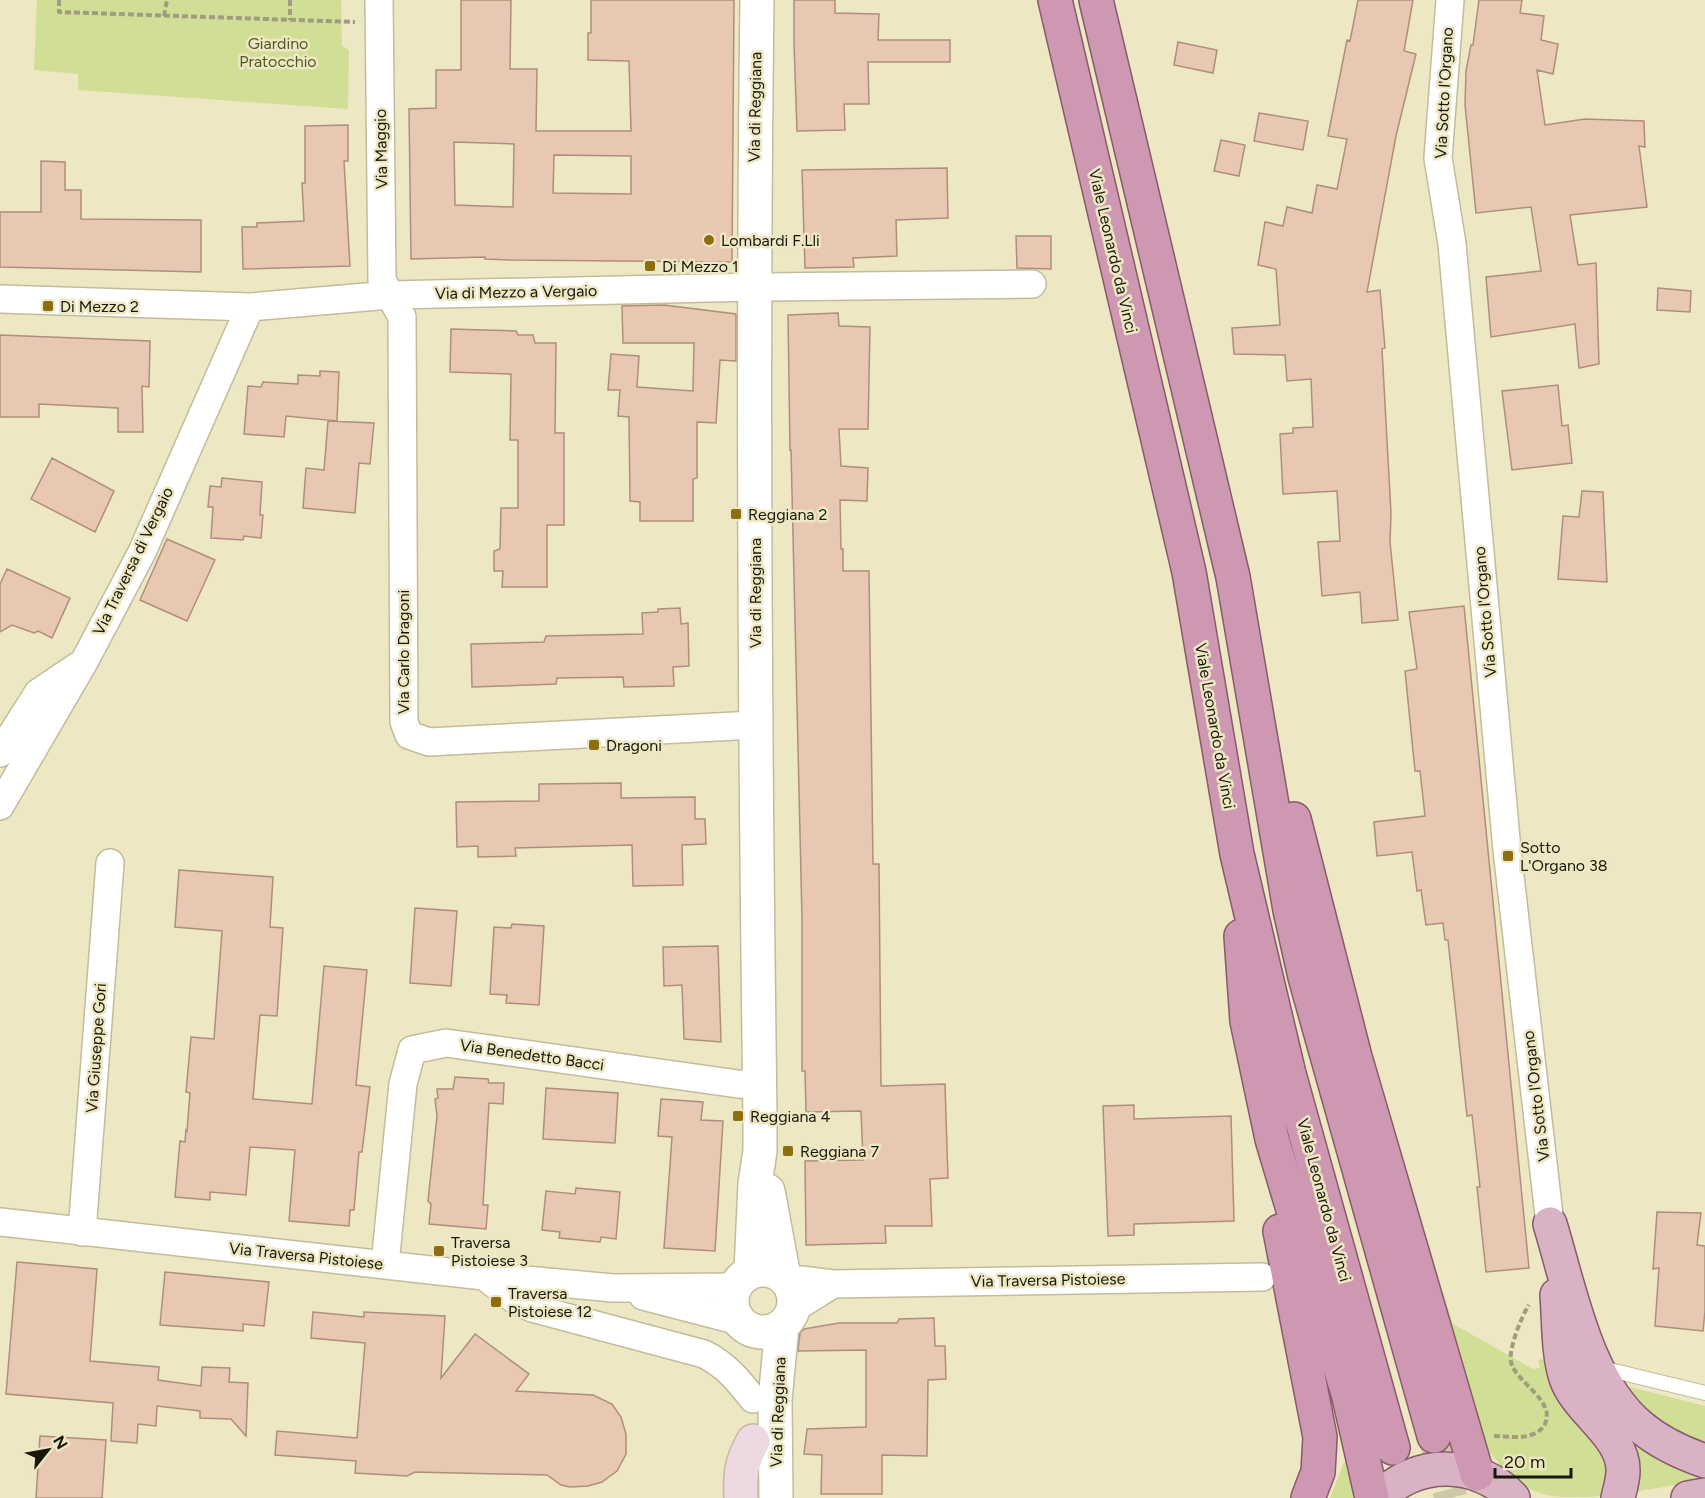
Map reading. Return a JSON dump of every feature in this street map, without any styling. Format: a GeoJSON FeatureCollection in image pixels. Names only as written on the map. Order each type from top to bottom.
{"type":"FeatureCollection","features":[{"type":"Feature","properties":{"kind":"highway","name":"Viale Leonardo da Vinci"},"geometry":{"type":"LineString","coordinates":[[1055,0],[1189,572],[1237,854],[1289,1074],[1393,1448]]}},
{"type":"Feature","properties":{"kind":"highway"},"geometry":{"type":"LineString","coordinates":[[1096,0],[1233,577],[1355,1058],[1477,1473]]}},
{"type":"Feature","properties":{"kind":"highway"},"geometry":{"type":"LineString","coordinates":[[1233,577],[1290,910],[1305,977],[1434,1436]]}},
{"type":"Feature","properties":{"kind":"highway"},"geometry":{"type":"LineString","coordinates":[[1237,854],[1245,1002],[1272,1139],[1349,1397],[1372,1498]]}},
{"type":"Feature","properties":{"kind":"highway"},"geometry":{"type":"LineString","coordinates":[[1272,1139],[1280,1230],[1320,1437],[1318,1472],[1308,1498]]}},
{"type":"Feature","properties":{"kind":"main road"},"geometry":{"type":"LineString","coordinates":[[1550,1224],[1583,1332],[1597,1367],[1624,1411],[1640,1426],[1679,1452],[1705,1461]]}},
{"type":"Feature","properties":{"kind":"main road"},"geometry":{"type":"LineString","coordinates":[[1550,1224],[1566,1377],[1581,1404],[1612,1440],[1620,1454],[1623,1469],[1618,1498]]}},
{"type":"Feature","properties":{"kind":"main road"},"geometry":{"type":"LineString","coordinates":[[741,1498],[740,1470],[753,1440]]}},
{"type":"Feature","properties":{"kind":"main road"},"geometry":{"type":"LineString","coordinates":[[1380,1498],[1398,1483],[1428,1470],[1444,1468],[1477,1473],[1493,1481],[1513,1498]]}},
{"type":"Feature","properties":{"kind":"main road"},"geometry":{"type":"LineString","coordinates":[[1689,1498],[1705,1495]]}},
{"type":"Feature","properties":{"kind":"street","name":"Via di Reggiana"},"geometry":{"type":"LineString","coordinates":[[757,0],[754,204],[756,287],[754,725],[760,1151],[774,1308],[776,1498]]}},
{"type":"Feature","properties":{"kind":"street","name":"Via Sotto l'Organo"},"geometry":{"type":"LineString","coordinates":[[1450,0],[1438,158],[1452,244],[1508,850],[1550,1224]]}},
{"type":"Feature","properties":{"kind":"street","name":"Via Maggio"},"geometry":{"type":"LineString","coordinates":[[379,11],[382,280],[390,295]]}},
{"type":"Feature","properties":{"kind":"street","name":"Via di Mezzo a Vergaio"},"geometry":{"type":"LineString","coordinates":[[0,298],[250,308],[390,295],[1032,284]]}},
{"type":"Feature","properties":{"kind":"street","name":"Via Carlo Dragoni"},"geometry":{"type":"LineString","coordinates":[[390,295],[402,317],[404,722],[409,735],[429,742],[754,725]]}},
{"type":"Feature","properties":{"kind":"street","name":"Via Traversa di Vergaio"},"geometry":{"type":"LineString","coordinates":[[0,806],[84,662],[142,552],[250,308]]}},
{"type":"Feature","properties":{"kind":"street"},"geometry":{"type":"LineString","coordinates":[[0,753],[38,693],[84,662]]}},
{"type":"Feature","properties":{"kind":"street","name":"Via Giuseppe Gori"},"geometry":{"type":"LineString","coordinates":[[82,1232],[110,864]]}},
{"type":"Feature","properties":{"kind":"street","name":"Via Benedetto Bacci"},"geometry":{"type":"LineString","coordinates":[[385,1264],[403,1084],[412,1050],[446,1043],[738,1084],[760,1085]]}},
{"type":"Feature","properties":{"kind":"street","name":"Via di Reggiana"},"geometry":{"type":"LineString","coordinates":[[760,1151],[743,1279],[731,1301],[732,1308],[774,1308]]}},
{"type":"Feature","properties":{"kind":"street","name":"Via Traversa Pistoiese"},"geometry":{"type":"LineString","coordinates":[[0,1222],[484,1276],[613,1288],[774,1308],[801,1280],[833,1284],[1262,1277]]}},
{"type":"Feature","properties":{"kind":"street"},"geometry":{"type":"LineString","coordinates":[[743,1279],[758,1269],[772,1270],[774,1308]]}},
{"type":"Feature","properties":{"kind":"street"},"geometry":{"type":"LineString","coordinates":[[484,1276],[515,1300],[532,1308],[704,1354],[729,1369],[753,1399]]}},
{"type":"Feature","properties":{"kind":"street","name":"Via Traversa Pistoiese"},"geometry":{"type":"LineString","coordinates":[[613,1288],[743,1279]]}},
{"type":"Feature","properties":{"kind":"street","name":"Via di Reggiana"},"geometry":{"type":"LineString","coordinates":[[763,1498],[753,1440],[753,1399],[774,1308]]}},
{"type":"Feature","properties":{"kind":"lane"},"geometry":{"type":"LineString","coordinates":[[1597,1367],[1705,1393]]}},
{"type":"Feature","properties":{"kind":"path"},"geometry":{"type":"LineString","coordinates":[[59,0],[59,12],[164,16],[290,20],[379,11]]}},
{"type":"Feature","properties":{"kind":"path"},"geometry":{"type":"LineString","coordinates":[[164,16],[167,0]]}},
{"type":"Feature","properties":{"kind":"path"},"geometry":{"type":"LineString","coordinates":[[290,0],[290,20]]}},
{"type":"Feature","properties":{"kind":"green space","name":"Giardino Pratocchio"},"geometry":{"type":"Polygon","coordinates":[[[37,0],[341,0],[342,46],[349,50],[348,109],[78,90],[78,74],[34,70],[37,0]]]}},
{"type":"Feature","properties":{"kind":"green space"},"geometry":{"type":"Polygon","coordinates":[[[1442,1290],[1453,1324],[1533,1369],[1540,1368],[1538,1360],[1546,1358],[1609,1459],[1604,1492],[1601,1495],[1594,1497],[1558,1496],[1533,1490],[1522,1485],[1513,1477],[1485,1446],[1431,1292],[1442,1290]]]}},
{"type":"Feature","properties":{"kind":"green space"},"geometry":{"type":"Polygon","coordinates":[[[1630,1387],[1705,1406],[1705,1451],[1668,1434],[1628,1390],[1630,1387]]]}},
{"type":"Feature","properties":{"kind":"green space"},"geometry":{"type":"Polygon","coordinates":[[[1596,1394],[1705,1471],[1705,1480],[1628,1493],[1596,1394]]]}},
{"type":"Feature","properties":{"kind":"green space"},"geometry":{"type":"Polygon","coordinates":[[[1344,1462],[1351,1463],[1356,1498],[1330,1498],[1344,1462]]]}},
{"type":"Feature","properties":{"kind":"building"},"geometry":{"type":"Polygon","coordinates":[[[461,0],[511,0],[510,69],[537,69],[536,131],[631,131],[629,61],[588,60],[591,0],[734,0],[732,262],[511,260],[485,259],[485,257],[411,259],[409,109],[436,108],[436,70],[461,70],[461,0]],[[454,142],[455,205],[513,207],[514,144],[454,142]],[[554,155],[553,193],[631,194],[631,156],[554,155]]]}},
{"type":"Feature","properties":{"kind":"building"},"geometry":{"type":"Polygon","coordinates":[[[794,0],[835,0],[835,13],[879,14],[878,40],[950,40],[950,62],[868,62],[869,104],[844,104],[845,130],[797,131],[794,0]]]}},
{"type":"Feature","properties":{"kind":"building"},"geometry":{"type":"Polygon","coordinates":[[[1358,0],[1413,0],[1404,51],[1416,54],[1396,136],[1367,292],[1380,290],[1385,348],[1382,349],[1391,513],[1390,542],[1398,620],[1362,623],[1360,592],[1322,596],[1318,542],[1340,541],[1337,491],[1283,494],[1280,434],[1293,433],[1293,428],[1313,427],[1311,379],[1287,381],[1285,355],[1234,354],[1232,328],[1280,325],[1276,269],[1258,265],[1265,222],[1283,226],[1287,207],[1312,213],[1317,185],[1337,189],[1347,139],[1328,136],[1347,40],[1350,41],[1358,0]]]}},
{"type":"Feature","properties":{"kind":"building"},"geometry":{"type":"Polygon","coordinates":[[[1479,0],[1522,0],[1520,13],[1544,16],[1541,40],[1558,44],[1553,74],[1537,70],[1545,125],[1585,119],[1644,121],[1645,147],[1639,146],[1647,207],[1570,215],[1578,265],[1596,263],[1599,364],[1579,368],[1575,324],[1491,337],[1486,277],[1541,271],[1531,207],[1476,213],[1465,105],[1466,71],[1471,45],[1473,45],[1479,0]]]}},
{"type":"Feature","properties":{"kind":"building"},"geometry":{"type":"Polygon","coordinates":[[[1178,42],[1217,50],[1213,73],[1174,65],[1178,42]]]}},
{"type":"Feature","properties":{"kind":"building"},"geometry":{"type":"Polygon","coordinates":[[[1259,113],[1308,121],[1303,150],[1254,141],[1259,113]]]}},
{"type":"Feature","properties":{"kind":"building"},"geometry":{"type":"Polygon","coordinates":[[[348,125],[348,161],[344,161],[350,266],[243,269],[242,227],[257,227],[257,223],[304,221],[302,183],[305,183],[305,126],[348,125]]]}},
{"type":"Feature","properties":{"kind":"building"},"geometry":{"type":"Polygon","coordinates":[[[1221,140],[1245,145],[1239,176],[1214,171],[1221,140]]]}},
{"type":"Feature","properties":{"kind":"building"},"geometry":{"type":"Polygon","coordinates":[[[41,161],[65,162],[65,190],[81,190],[81,219],[201,220],[201,272],[0,267],[0,212],[41,212],[41,161]]]}},
{"type":"Feature","properties":{"kind":"building"},"geometry":{"type":"Polygon","coordinates":[[[947,168],[948,218],[896,220],[897,256],[853,258],[854,267],[805,268],[802,170],[947,168]]]}},
{"type":"Feature","properties":{"kind":"building"},"geometry":{"type":"Polygon","coordinates":[[[1016,236],[1051,236],[1051,269],[1017,268],[1016,236]]]}},
{"type":"Feature","properties":{"kind":"building"},"geometry":{"type":"Polygon","coordinates":[[[1658,288],[1691,291],[1690,312],[1657,310],[1658,288]]]}},
{"type":"Feature","properties":{"kind":"building"},"geometry":{"type":"Polygon","coordinates":[[[664,305],[736,314],[736,361],[720,360],[716,423],[697,422],[697,478],[693,479],[693,521],[640,521],[640,502],[630,501],[629,417],[618,416],[620,390],[608,390],[611,354],[639,356],[637,387],[693,391],[694,343],[623,343],[622,306],[664,305]]]}},
{"type":"Feature","properties":{"kind":"building"},"geometry":{"type":"Polygon","coordinates":[[[838,313],[839,326],[870,327],[868,429],[839,429],[841,466],[868,468],[867,501],[840,500],[843,571],[869,571],[873,864],[879,864],[881,1086],[945,1084],[948,1178],[930,1179],[932,1226],[885,1226],[886,1243],[806,1245],[805,1161],[863,1160],[861,1111],[806,1112],[805,1071],[802,1071],[802,918],[788,315],[838,313]]]}},
{"type":"Feature","properties":{"kind":"building"},"geometry":{"type":"Polygon","coordinates":[[[451,329],[516,331],[518,335],[533,335],[535,343],[556,343],[555,433],[564,433],[564,525],[547,525],[547,587],[502,587],[503,571],[494,571],[494,551],[500,549],[501,508],[518,508],[518,440],[510,440],[511,374],[450,372],[451,329]]]}},
{"type":"Feature","properties":{"kind":"building"},"geometry":{"type":"Polygon","coordinates":[[[0,335],[150,341],[149,387],[142,386],[143,432],[118,432],[118,408],[39,404],[39,417],[0,417],[0,335]]]}},
{"type":"Feature","properties":{"kind":"building"},"geometry":{"type":"Polygon","coordinates":[[[320,371],[339,372],[337,421],[286,416],[284,437],[244,434],[248,386],[261,387],[263,382],[298,384],[298,375],[320,376],[320,371]]]}},
{"type":"Feature","properties":{"kind":"building"},"geometry":{"type":"Polygon","coordinates":[[[1558,385],[1562,426],[1568,425],[1572,463],[1512,470],[1502,391],[1558,385]]]}},
{"type":"Feature","properties":{"kind":"building"},"geometry":{"type":"Polygon","coordinates":[[[328,421],[374,423],[370,464],[359,463],[355,513],[303,508],[306,468],[324,470],[328,421]]]}},
{"type":"Feature","properties":{"kind":"building"},"geometry":{"type":"Polygon","coordinates":[[[52,458],[114,491],[95,532],[31,499],[52,458]]]}},
{"type":"Feature","properties":{"kind":"building"},"geometry":{"type":"Polygon","coordinates":[[[222,478],[262,482],[261,538],[244,536],[243,540],[211,538],[213,507],[208,507],[210,486],[221,487],[222,478]]]}},
{"type":"Feature","properties":{"kind":"building"},"geometry":{"type":"Polygon","coordinates":[[[1582,491],[1603,492],[1607,582],[1558,579],[1563,516],[1579,517],[1582,491]]]}},
{"type":"Feature","properties":{"kind":"building"},"geometry":{"type":"Polygon","coordinates":[[[167,539],[215,560],[187,621],[140,600],[167,539]]]}},
{"type":"Feature","properties":{"kind":"building"},"geometry":{"type":"Polygon","coordinates":[[[7,569],[70,598],[52,638],[38,631],[34,633],[12,625],[0,632],[0,584],[7,569]]]}},
{"type":"Feature","properties":{"kind":"building"},"geometry":{"type":"Polygon","coordinates":[[[1464,606],[1529,1268],[1486,1272],[1472,1115],[1467,1116],[1448,940],[1445,940],[1443,923],[1426,925],[1421,890],[1417,891],[1412,852],[1377,856],[1374,822],[1425,816],[1420,771],[1415,771],[1405,671],[1417,669],[1409,612],[1464,606]]]}},
{"type":"Feature","properties":{"kind":"building"},"geometry":{"type":"Polygon","coordinates":[[[680,608],[681,624],[688,623],[689,666],[673,667],[674,686],[624,687],[623,677],[557,678],[556,684],[472,687],[471,644],[544,642],[546,636],[643,634],[642,613],[658,612],[658,609],[680,608]]]}},
{"type":"Feature","properties":{"kind":"building"},"geometry":{"type":"Polygon","coordinates":[[[621,783],[621,798],[695,797],[695,819],[705,819],[706,844],[682,845],[683,885],[633,886],[632,845],[515,848],[516,856],[478,857],[478,846],[457,847],[456,802],[539,801],[539,784],[621,783]]]}},
{"type":"Feature","properties":{"kind":"building"},"geometry":{"type":"Polygon","coordinates":[[[179,870],[273,877],[270,927],[283,928],[277,1016],[260,1015],[253,1099],[312,1104],[324,966],[367,970],[356,1085],[370,1087],[362,1152],[359,1152],[354,1210],[350,1210],[349,1226],[289,1221],[295,1150],[250,1147],[246,1195],[210,1192],[210,1200],[175,1197],[180,1141],[185,1142],[187,1131],[190,1093],[186,1092],[191,1037],[214,1039],[222,931],[175,927],[179,870]]]}},
{"type":"Feature","properties":{"kind":"building"},"geometry":{"type":"Polygon","coordinates":[[[415,908],[457,911],[451,986],[410,983],[415,908]]]}},
{"type":"Feature","properties":{"kind":"building"},"geometry":{"type":"Polygon","coordinates":[[[512,924],[544,926],[539,1005],[506,1003],[507,995],[490,994],[494,927],[511,928],[512,924]]]}},
{"type":"Feature","properties":{"kind":"building"},"geometry":{"type":"Polygon","coordinates":[[[718,946],[721,1042],[684,1039],[682,985],[664,986],[663,947],[718,946]]]}},
{"type":"Feature","properties":{"kind":"building"},"geometry":{"type":"Polygon","coordinates":[[[455,1077],[488,1079],[489,1083],[504,1083],[503,1104],[489,1103],[483,1205],[488,1205],[486,1229],[429,1224],[431,1204],[428,1201],[437,1116],[435,1099],[438,1098],[437,1089],[453,1089],[455,1077]]]}},
{"type":"Feature","properties":{"kind":"building"},"geometry":{"type":"Polygon","coordinates":[[[546,1088],[618,1093],[615,1143],[543,1139],[546,1088]]]}},
{"type":"Feature","properties":{"kind":"building"},"geometry":{"type":"Polygon","coordinates":[[[661,1099],[703,1102],[701,1120],[723,1121],[715,1251],[664,1248],[672,1137],[658,1136],[661,1099]]]}},
{"type":"Feature","properties":{"kind":"building"},"geometry":{"type":"Polygon","coordinates":[[[1134,1105],[1134,1119],[1231,1116],[1234,1221],[1134,1224],[1134,1235],[1108,1236],[1103,1106],[1134,1105]]]}},
{"type":"Feature","properties":{"kind":"building"},"geometry":{"type":"Polygon","coordinates":[[[576,1188],[620,1192],[616,1239],[601,1237],[600,1242],[559,1238],[560,1232],[542,1230],[546,1191],[575,1194],[576,1188]]]}},
{"type":"Feature","properties":{"kind":"building"},"geometry":{"type":"Polygon","coordinates":[[[1657,1212],[1701,1213],[1697,1245],[1705,1246],[1703,1331],[1655,1326],[1659,1268],[1653,1269],[1657,1212]]]}},
{"type":"Feature","properties":{"kind":"building"},"geometry":{"type":"Polygon","coordinates":[[[17,1262],[97,1269],[90,1361],[159,1367],[158,1380],[201,1386],[202,1367],[230,1368],[229,1382],[248,1383],[246,1436],[231,1419],[200,1418],[200,1411],[157,1406],[156,1426],[138,1424],[137,1443],[111,1441],[113,1403],[6,1394],[17,1262]]]}},
{"type":"Feature","properties":{"kind":"building"},"geometry":{"type":"Polygon","coordinates":[[[165,1272],[269,1282],[264,1326],[243,1324],[243,1331],[160,1325],[165,1272]]]}},
{"type":"Feature","properties":{"kind":"building"},"geometry":{"type":"Polygon","coordinates":[[[313,1312],[364,1317],[364,1312],[445,1316],[441,1378],[475,1334],[529,1374],[516,1391],[593,1395],[612,1404],[621,1417],[626,1434],[626,1454],[617,1471],[602,1482],[570,1487],[561,1485],[547,1475],[415,1472],[407,1476],[355,1473],[356,1461],[275,1455],[277,1431],[357,1438],[365,1343],[311,1338],[313,1312]]]}},
{"type":"Feature","properties":{"kind":"building"},"geometry":{"type":"Polygon","coordinates":[[[934,1318],[935,1346],[945,1346],[946,1379],[928,1380],[927,1456],[882,1455],[882,1494],[821,1494],[822,1455],[804,1454],[807,1429],[866,1427],[866,1350],[798,1351],[800,1333],[804,1329],[839,1323],[897,1323],[899,1319],[934,1318]]]}},
{"type":"Feature","properties":{"kind":"building"},"geometry":{"type":"Polygon","coordinates":[[[40,1436],[106,1440],[102,1498],[36,1498],[40,1436]]]}},
{"type":"Feature","properties":{"kind":"tunnel"},"geometry":{"type":"LineString","coordinates":[[1436,1442],[1451,1498]]}},
{"type":"Feature","properties":{"kind":"place","name":"Lombardi F.Lli"},"geometry":{"type":"Point","coordinates":[709,240]}},
{"type":"Feature","properties":{"kind":"place","name":"Di Mezzo 1"},"geometry":{"type":"Point","coordinates":[650,266]}},
{"type":"Feature","properties":{"kind":"place","name":"Di Mezzo 2"},"geometry":{"type":"Point","coordinates":[48,306]}},
{"type":"Feature","properties":{"kind":"place","name":"Reggiana 2"},"geometry":{"type":"Point","coordinates":[736,514]}},
{"type":"Feature","properties":{"kind":"place","name":"Dragoni"},"geometry":{"type":"Point","coordinates":[594,745]}},
{"type":"Feature","properties":{"kind":"place","name":"Sotto L'Organo 38"},"geometry":{"type":"Point","coordinates":[1508,856]}},
{"type":"Feature","properties":{"kind":"place","name":"Reggiana 4"},"geometry":{"type":"Point","coordinates":[738,1116]}},
{"type":"Feature","properties":{"kind":"place","name":"Reggiana 7"},"geometry":{"type":"Point","coordinates":[788,1151]}},
{"type":"Feature","properties":{"kind":"place","name":"Traversa Pistoiese 3"},"geometry":{"type":"Point","coordinates":[439,1251]}},
{"type":"Feature","properties":{"kind":"place","name":"Traversa Pistoiese 12"},"geometry":{"type":"Point","coordinates":[496,1302]}}]}
